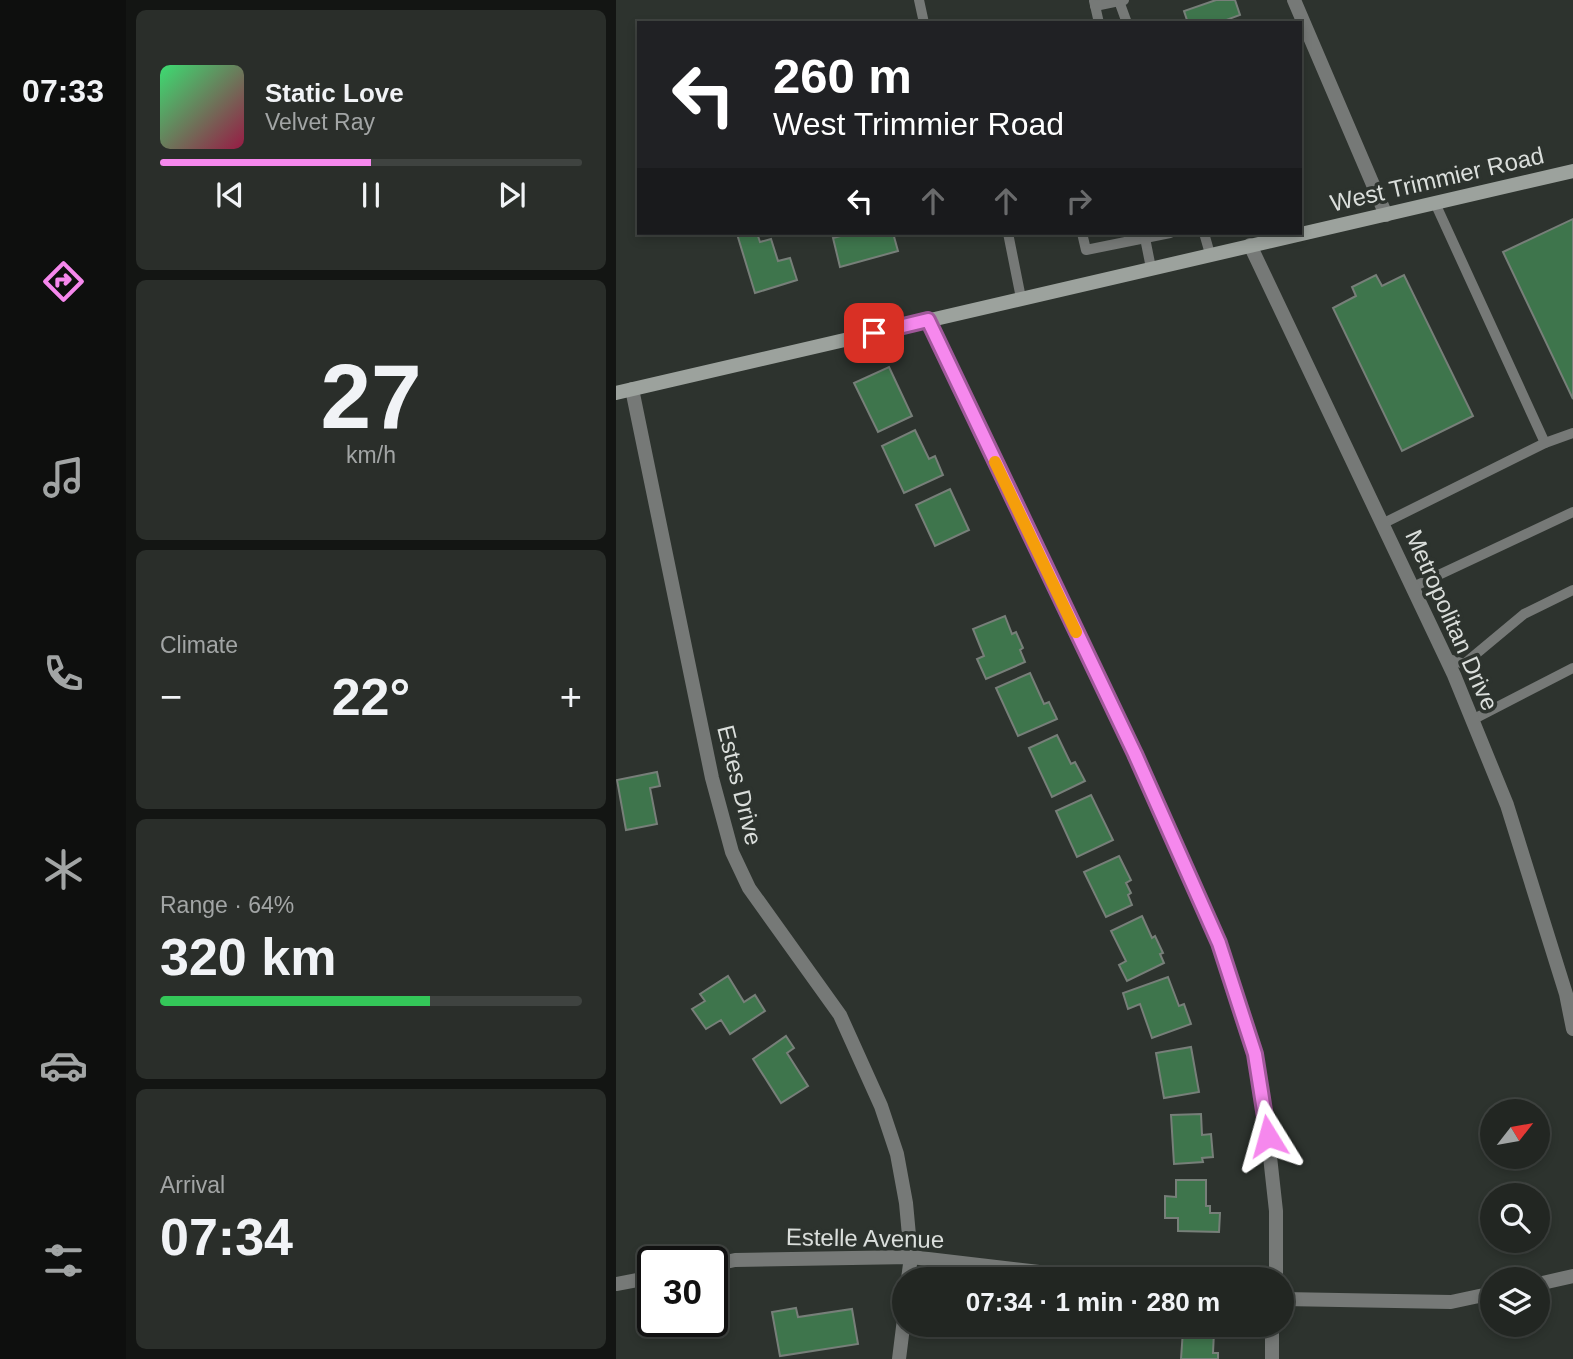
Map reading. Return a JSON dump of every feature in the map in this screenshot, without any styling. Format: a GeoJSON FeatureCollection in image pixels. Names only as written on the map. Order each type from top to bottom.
{"type":"FeatureCollection","features":[{"type":"Feature","properties":{"kind":"street"},"geometry":{"type":"LineString","coordinates":[[1294,0],[1386,215]]}},
{"type":"Feature","properties":{"kind":"street","name":"West Trimmier Road"},"geometry":{"type":"LineString","coordinates":[[1302,234],[1573,172]]}},
{"type":"Feature","properties":{"kind":"street","name":"West Trimmier Road"},"geometry":{"type":"LineString","coordinates":[[616,393],[1295,235]]}},
{"type":"Feature","properties":{"kind":"street","name":"Metropolitan Drive"},"geometry":{"type":"LineString","coordinates":[[1250,245],[1384,523],[1472,720],[1507,805],[1566,994],[1573,1029]]}},
{"type":"Feature","properties":{"kind":"street"},"geometry":{"type":"LineString","coordinates":[[928,320],[1135,754],[1219,943],[1255,1054],[1265,1111],[1276,1211],[1276,1267]]}},
{"type":"Feature","properties":{"kind":"street","name":"Estes Drive"},"geometry":{"type":"LineString","coordinates":[[632,390],[712,778],[732,852],[749,888],[840,1015],[862,1060],[897,1154],[906,1203],[910,1267]]}},
{"type":"Feature","properties":{"kind":"street","name":"Estelle Avenue"},"geometry":{"type":"LineString","coordinates":[[728,1262],[911,1258],[992,1267]]}},
{"type":"Feature","properties":{"kind":"street"},"geometry":{"type":"LineString","coordinates":[[1550,1281],[1573,1276]]}},
{"type":"Feature","properties":{"kind":"street"},"geometry":{"type":"LineString","coordinates":[[616,1284],[637,1280]]}},
{"type":"Feature","properties":{"kind":"street"},"geometry":{"type":"LineString","coordinates":[[1294,1299],[1451,1302],[1480,1296]]}},
{"type":"Feature","properties":{"kind":"street"},"geometry":{"type":"LineString","coordinates":[[899,1359],[902,1337]]}},
{"type":"Feature","properties":{"kind":"street"},"geometry":{"type":"LineString","coordinates":[[1272,1337],[1272,1359]]}},
{"type":"Feature","properties":{"kind":"lane"},"geometry":{"type":"LineString","coordinates":[[919,0],[923,21]]}},
{"type":"Feature","properties":{"kind":"lane"},"geometry":{"type":"LineString","coordinates":[[1099,21],[1095,3],[1121,1],[1127,21]]}},
{"type":"Feature","properties":{"kind":"lane"},"geometry":{"type":"LineString","coordinates":[[1435,203],[1545,443]]}},
{"type":"Feature","properties":{"kind":"lane"},"geometry":{"type":"LineString","coordinates":[[1008,235],[1021,298]]}},
{"type":"Feature","properties":{"kind":"lane"},"geometry":{"type":"LineString","coordinates":[[1082,235],[1086,250],[1144,235],[1151,268]]}},
{"type":"Feature","properties":{"kind":"lane"},"geometry":{"type":"LineString","coordinates":[[1205,235],[1210,254]]}},
{"type":"Feature","properties":{"kind":"lane"},"geometry":{"type":"LineString","coordinates":[[1384,523],[1545,443],[1573,433]]}},
{"type":"Feature","properties":{"kind":"lane"},"geometry":{"type":"LineString","coordinates":[[1413,587],[1573,512]]}},
{"type":"Feature","properties":{"kind":"lane"},"geometry":{"type":"LineString","coordinates":[[1446,659],[1464,664],[1524,614],[1573,590]]}},
{"type":"Feature","properties":{"kind":"lane"},"geometry":{"type":"LineString","coordinates":[[1472,720],[1573,668]]}},
{"type":"Feature","properties":{"kind":"building"},"geometry":{"type":"Polygon","coordinates":[[[1216,0],[1235,0],[1240,15],[1226,21],[1187,21],[1184,11],[1216,0]]]}},
{"type":"Feature","properties":{"kind":"building"},"geometry":{"type":"Polygon","coordinates":[[[1573,219],[1573,399],[1503,252],[1573,219]]]}},
{"type":"Feature","properties":{"kind":"building"},"geometry":{"type":"Polygon","coordinates":[[[737,235],[758,235],[760,242],[771,239],[778,261],[790,258],[797,280],[755,293],[737,235]]]}},
{"type":"Feature","properties":{"kind":"building"},"geometry":{"type":"Polygon","coordinates":[[[844,235],[894,235],[898,251],[840,267],[833,238],[844,235]]]}},
{"type":"Feature","properties":{"kind":"building"},"geometry":{"type":"Polygon","coordinates":[[[1376,275],[1382,286],[1404,275],[1473,416],[1402,451],[1333,308],[1356,296],[1352,287],[1376,275]]]}},
{"type":"Feature","properties":{"kind":"building"},"geometry":{"type":"Polygon","coordinates":[[[889,367],[912,416],[878,432],[854,383],[889,367]]]}},
{"type":"Feature","properties":{"kind":"building"},"geometry":{"type":"Polygon","coordinates":[[[915,430],[929,459],[935,456],[943,475],[904,493],[882,446],[915,430]]]}},
{"type":"Feature","properties":{"kind":"building"},"geometry":{"type":"Polygon","coordinates":[[[950,489],[969,530],[935,546],[916,505],[950,489]]]}},
{"type":"Feature","properties":{"kind":"building"},"geometry":{"type":"Polygon","coordinates":[[[1005,616],[1012,634],[1016,632],[1023,648],[1020,650],[1025,662],[986,679],[977,659],[984,656],[973,629],[1005,616]]]}},
{"type":"Feature","properties":{"kind":"building"},"geometry":{"type":"Polygon","coordinates":[[[1030,673],[1044,704],[1049,702],[1057,719],[1018,736],[996,688],[1030,673]]]}},
{"type":"Feature","properties":{"kind":"building"},"geometry":{"type":"Polygon","coordinates":[[[1057,735],[1071,764],[1075,762],[1085,781],[1052,797],[1029,748],[1057,735]]]}},
{"type":"Feature","properties":{"kind":"building"},"geometry":{"type":"Polygon","coordinates":[[[657,772],[660,786],[650,788],[657,824],[626,830],[617,780],[657,772]]]}},
{"type":"Feature","properties":{"kind":"building"},"geometry":{"type":"Polygon","coordinates":[[[1091,795],[1113,840],[1077,857],[1056,811],[1091,795]]]}},
{"type":"Feature","properties":{"kind":"building"},"geometry":{"type":"Polygon","coordinates":[[[1119,856],[1131,880],[1126,883],[1131,893],[1128,895],[1132,905],[1106,917],[1084,872],[1119,856]]]}},
{"type":"Feature","properties":{"kind":"building"},"geometry":{"type":"Polygon","coordinates":[[[1142,916],[1152,938],[1155,936],[1163,953],[1160,954],[1164,963],[1127,981],[1119,965],[1126,961],[1111,931],[1142,916]]]}},
{"type":"Feature","properties":{"kind":"building"},"geometry":{"type":"Polygon","coordinates":[[[728,976],[744,1002],[755,995],[765,1011],[730,1034],[721,1020],[706,1029],[692,1009],[705,1001],[700,994],[728,976]]]}},
{"type":"Feature","properties":{"kind":"building"},"geometry":{"type":"Polygon","coordinates":[[[1168,977],[1179,1006],[1184,1004],[1191,1024],[1152,1038],[1140,1004],[1128,1009],[1123,993],[1168,977]]]}},
{"type":"Feature","properties":{"kind":"building"},"geometry":{"type":"Polygon","coordinates":[[[786,1036],[794,1048],[787,1053],[808,1086],[781,1103],[753,1059],[786,1036]]]}},
{"type":"Feature","properties":{"kind":"building"},"geometry":{"type":"Polygon","coordinates":[[[1191,1047],[1199,1092],[1164,1098],[1156,1053],[1191,1047]]]}},
{"type":"Feature","properties":{"kind":"building"},"geometry":{"type":"Polygon","coordinates":[[[1201,1114],[1202,1135],[1211,1134],[1213,1157],[1202,1158],[1203,1162],[1174,1164],[1171,1115],[1201,1114]]]}},
{"type":"Feature","properties":{"kind":"building"},"geometry":{"type":"Polygon","coordinates":[[[1176,1180],[1206,1180],[1206,1206],[1210,1206],[1210,1213],[1220,1213],[1219,1232],[1178,1231],[1178,1218],[1165,1218],[1165,1196],[1176,1197],[1176,1180]]]}},
{"type":"Feature","properties":{"kind":"building"},"geometry":{"type":"Polygon","coordinates":[[[796,1308],[798,1317],[852,1309],[858,1344],[780,1356],[772,1312],[796,1308]]]}},
{"type":"Feature","properties":{"kind":"building"},"geometry":{"type":"Polygon","coordinates":[[[1183,1337],[1214,1337],[1213,1353],[1218,1353],[1218,1359],[1181,1359],[1183,1337]]]}},
{"type":"Feature","properties":{"kind":"slow traffic"},"geometry":{"type":"LineString","coordinates":[[995,462],[1076,632]]}},
{"type":"Feature","properties":{"kind":"route"},"geometry":{"type":"LineString","coordinates":[[874,333],[928,320],[1135,754],[1219,943],[1255,1054],[1268,1136]]}}]}
